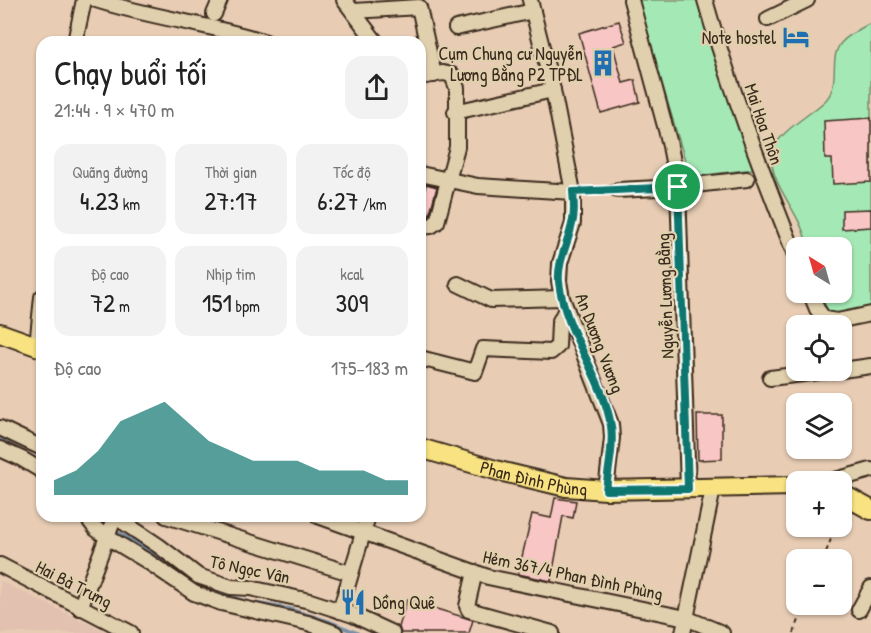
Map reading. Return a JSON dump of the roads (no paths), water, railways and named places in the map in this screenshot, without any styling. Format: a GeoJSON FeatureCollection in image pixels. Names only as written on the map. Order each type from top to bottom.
{"type":"FeatureCollection","features":[{"type":"Feature","properties":{"kind":"main road"},"geometry":{"type":"LineString","coordinates":[[0,333],[36,346]]}},
{"type":"Feature","properties":{"kind":"main road","name":"Phan Đình Phùng"},"geometry":{"type":"LineString","coordinates":[[426,450],[542,483],[566,487],[606,490],[786,486]]}},
{"type":"Feature","properties":{"kind":"main road"},"geometry":{"type":"LineString","coordinates":[[852,500],[871,510]]}},
{"type":"Feature","properties":{"kind":"street"},"geometry":{"type":"LineString","coordinates":[[76,36],[84,0]]}},
{"type":"Feature","properties":{"kind":"street"},"geometry":{"type":"LineString","coordinates":[[96,0],[134,12],[247,36]]}},
{"type":"Feature","properties":{"kind":"street"},"geometry":{"type":"LineString","coordinates":[[214,14],[220,0]]}},
{"type":"Feature","properties":{"kind":"street","name":"Nguyễn Lương Bằng"},"geometry":{"type":"LineString","coordinates":[[631,0],[669,141],[678,187],[688,489]]}},
{"type":"Feature","properties":{"kind":"street","name":"Mai Hoa Thôn"},"geometry":{"type":"LineString","coordinates":[[705,0],[717,43],[763,176],[788,237]]}},
{"type":"Feature","properties":{"kind":"street"},"geometry":{"type":"LineString","coordinates":[[768,19],[807,0]]}},
{"type":"Feature","properties":{"kind":"street"},"geometry":{"type":"LineString","coordinates":[[349,5],[404,4],[419,7],[425,36]]}},
{"type":"Feature","properties":{"kind":"street"},"geometry":{"type":"LineString","coordinates":[[349,5],[372,36]]}},
{"type":"Feature","properties":{"kind":"street"},"geometry":{"type":"LineString","coordinates":[[456,27],[531,5]]}},
{"type":"Feature","properties":{"kind":"street","name":"An Dương Vương"},"geometry":{"type":"LineString","coordinates":[[531,5],[553,90],[573,192],[573,223],[560,263],[559,281],[576,339],[597,386],[610,424],[612,438],[606,490]]}},
{"type":"Feature","properties":{"kind":"street"},"geometry":{"type":"LineString","coordinates":[[426,39],[434,75]]}},
{"type":"Feature","properties":{"kind":"street"},"geometry":{"type":"LineString","coordinates":[[426,76],[449,73],[454,78],[457,88],[455,112],[457,147],[437,222],[426,226]]}},
{"type":"Feature","properties":{"kind":"street"},"geometry":{"type":"LineString","coordinates":[[455,112],[553,90]]}},
{"type":"Feature","properties":{"kind":"street"},"geometry":{"type":"LineString","coordinates":[[426,175],[478,186],[573,192]]}},
{"type":"Feature","properties":{"kind":"street"},"geometry":{"type":"LineString","coordinates":[[618,190],[678,187],[747,179]]}},
{"type":"Feature","properties":{"kind":"street"},"geometry":{"type":"LineString","coordinates":[[426,360],[475,372],[483,349],[551,352],[558,346],[559,323],[564,304],[491,300],[458,284]]}},
{"type":"Feature","properties":{"kind":"street"},"geometry":{"type":"LineString","coordinates":[[815,303],[824,319],[837,321],[871,314]]}},
{"type":"Feature","properties":{"kind":"street"},"geometry":{"type":"LineString","coordinates":[[852,369],[871,366]]}},
{"type":"Feature","properties":{"kind":"street"},"geometry":{"type":"LineString","coordinates":[[770,378],[786,376]]}},
{"type":"Feature","properties":{"kind":"street"},"geometry":{"type":"LineString","coordinates":[[0,428],[36,445]]}},
{"type":"Feature","properties":{"kind":"street"},"geometry":{"type":"LineString","coordinates":[[0,448],[36,467]]}},
{"type":"Feature","properties":{"kind":"street"},"geometry":{"type":"LineString","coordinates":[[852,475],[871,470]]}},
{"type":"Feature","properties":{"kind":"street"},"geometry":{"type":"LineString","coordinates":[[683,633],[713,489]]}},
{"type":"Feature","properties":{"kind":"street","name":"Tô Ngọc Vân"},"geometry":{"type":"LineString","coordinates":[[91,522],[96,529],[194,594],[221,603],[308,623],[334,633]]}},
{"type":"Feature","properties":{"kind":"street"},"geometry":{"type":"LineString","coordinates":[[80,608],[112,522]]}},
{"type":"Feature","properties":{"kind":"street","name":"Tô Ngọc Vân"},"geometry":{"type":"LineString","coordinates":[[122,522],[159,546],[198,576],[231,586],[280,593],[340,611],[392,633]]}},
{"type":"Feature","properties":{"kind":"street"},"geometry":{"type":"LineString","coordinates":[[185,522],[350,573]]}},
{"type":"Feature","properties":{"kind":"street","name":"Hẻm 367/4 Phan Đình Phùng"},"geometry":{"type":"LineString","coordinates":[[336,522],[488,577],[686,618]]}},
{"type":"Feature","properties":{"kind":"street"},"geometry":{"type":"LineString","coordinates":[[340,611],[366,522]]}},
{"type":"Feature","properties":{"kind":"street","name":"Hai Bà Trưng"},"geometry":{"type":"LineString","coordinates":[[0,565],[131,633]]}},
{"type":"Feature","properties":{"kind":"street"},"geometry":{"type":"LineString","coordinates":[[475,572],[467,606],[471,612],[507,619],[552,633]]}},
{"type":"Feature","properties":{"kind":"street"},"geometry":{"type":"LineString","coordinates":[[859,610],[871,588]]}},
{"type":"Feature","properties":{"kind":"street"},"geometry":{"type":"LineString","coordinates":[[686,618],[722,633]]}},
{"type":"Feature","properties":{"kind":"waterway"},"geometry":{"type":"LineString","coordinates":[[0,440],[36,459]]}},
{"type":"Feature","properties":{"kind":"waterway"},"geometry":{"type":"LineString","coordinates":[[103,522],[107,526]]}},
{"type":"Feature","properties":{"kind":"waterway"},"geometry":{"type":"LineString","coordinates":[[113,530],[157,555],[192,584],[203,589],[247,602],[288,609],[357,633]]}},
{"type":"Feature","properties":{"kind":"place","name":"Note hostel"},"geometry":{"type":"Point","coordinates":[796,37]}},
{"type":"Feature","properties":{"kind":"place","name":"Cụm Chung cư Nguyễn Lương Bằng P2 TPĐL"},"geometry":{"type":"Point","coordinates":[603,63]}},
{"type":"Feature","properties":{"kind":"place","name":"Dồng Quê"},"geometry":{"type":"Point","coordinates":[353,602]}}]}
